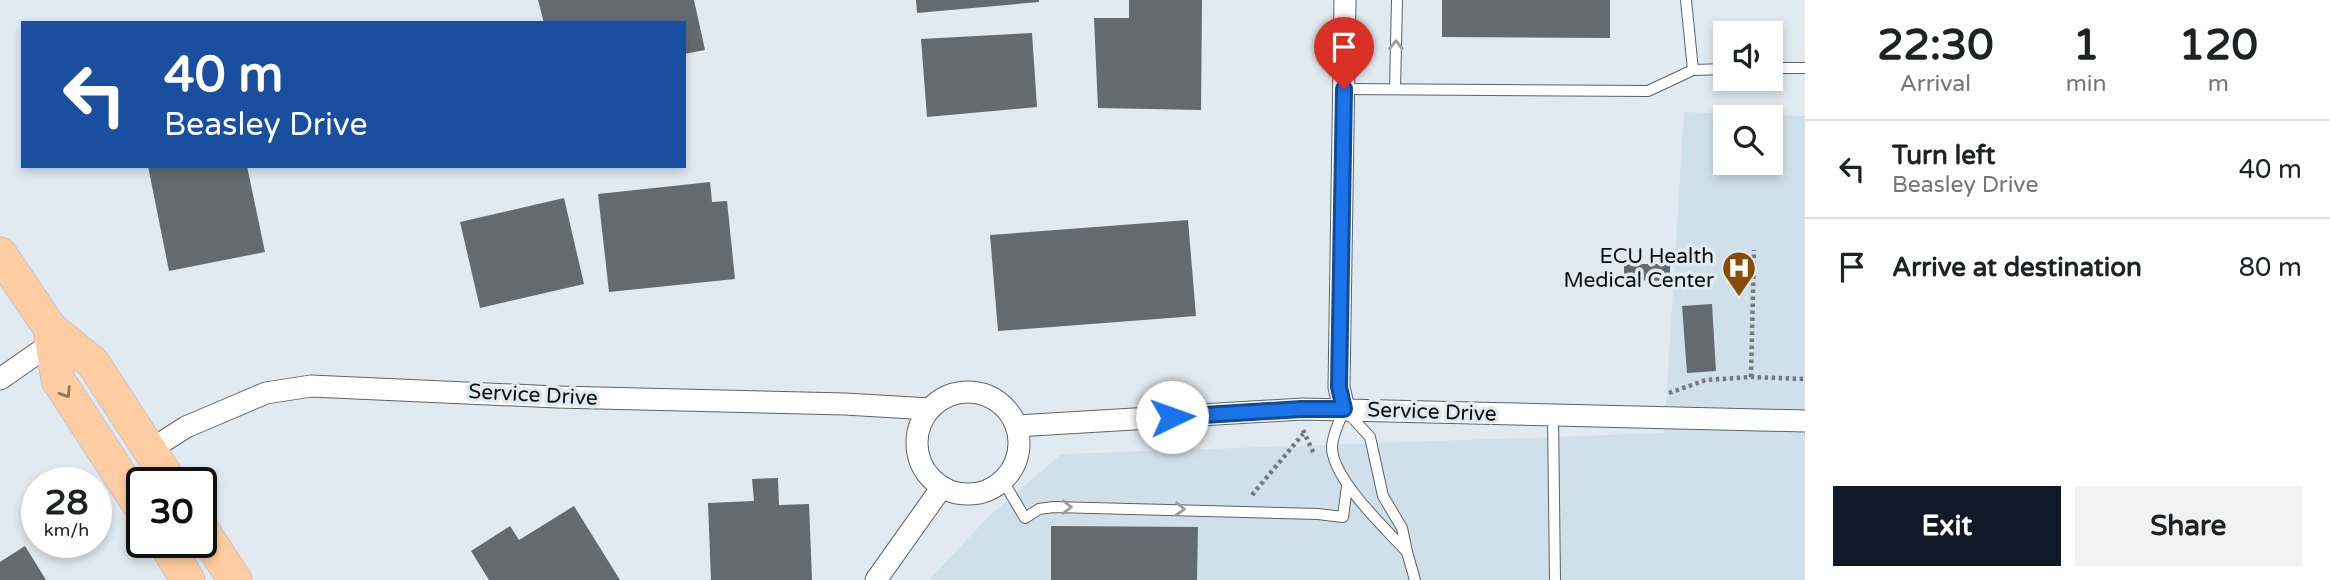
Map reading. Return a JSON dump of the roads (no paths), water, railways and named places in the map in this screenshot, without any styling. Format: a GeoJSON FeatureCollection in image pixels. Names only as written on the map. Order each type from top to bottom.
{"type":"FeatureCollection","features":[{"type":"Feature","properties":{"kind":"main road"},"geometry":{"type":"LineString","coordinates":[[0,254],[51,335],[58,380],[126,484]]}},
{"type":"Feature","properties":{"kind":"main road"},"geometry":{"type":"LineString","coordinates":[[51,335],[93,363],[161,467]]}},
{"type":"Feature","properties":{"kind":"main road"},"geometry":{"type":"LineString","coordinates":[[217,552],[235,580]]}},
{"type":"Feature","properties":{"kind":"main road"},"geometry":{"type":"LineString","coordinates":[[174,558],[188,580]]}},
{"type":"Feature","properties":{"kind":"street"},"geometry":{"type":"LineString","coordinates":[[1344,409],[1339,387],[1345,0]]}},
{"type":"Feature","properties":{"kind":"street"},"geometry":{"type":"LineString","coordinates":[[0,379],[51,335]]}},
{"type":"Feature","properties":{"kind":"street","name":"Service Drive"},"geometry":{"type":"LineString","coordinates":[[150,450],[186,427],[266,393],[311,386],[930,409]]}},
{"type":"Feature","properties":{"kind":"street"},"geometry":{"type":"LineString","coordinates":[[976,392],[998,401],[1011,414],[1016,426],[1020,438],[1019,454],[1013,469],[989,491],[957,493],[942,487],[930,478],[917,451],[922,421],[930,409],[950,394],[976,392]]}},
{"type":"Feature","properties":{"kind":"street","name":"Service Drive"},"geometry":{"type":"LineString","coordinates":[[1016,426],[1302,409],[1805,421]]}},
{"type":"Feature","properties":{"kind":"street"},"geometry":{"type":"LineString","coordinates":[[876,580],[942,487]]}},
{"type":"Feature","properties":{"kind":"lane"},"geometry":{"type":"LineString","coordinates":[[1395,89],[1397,0]]}},
{"type":"Feature","properties":{"kind":"lane"},"geometry":{"type":"LineString","coordinates":[[1686,0],[1693,69]]}},
{"type":"Feature","properties":{"kind":"lane"},"geometry":{"type":"LineString","coordinates":[[1783,68],[1805,68]]}},
{"type":"Feature","properties":{"kind":"lane"},"geometry":{"type":"LineString","coordinates":[[1344,89],[1648,91],[1693,69],[1713,69]]}},
{"type":"Feature","properties":{"kind":"lane"},"geometry":{"type":"LineString","coordinates":[[1407,552],[1346,486],[1332,449],[1344,409],[1370,437],[1383,496],[1402,528],[1415,580]]}},
{"type":"Feature","properties":{"kind":"lane"},"geometry":{"type":"LineString","coordinates":[[1553,415],[1555,580]]}},
{"type":"Feature","properties":{"kind":"lane"},"geometry":{"type":"LineString","coordinates":[[1003,481],[1025,517],[1039,509],[1054,506],[1305,513],[1343,517],[1346,486]]}},
{"type":"Feature","properties":{"kind":"place","name":"ECU Health Medical Center"},"geometry":{"type":"Point","coordinates":[1739,298]}}]}
